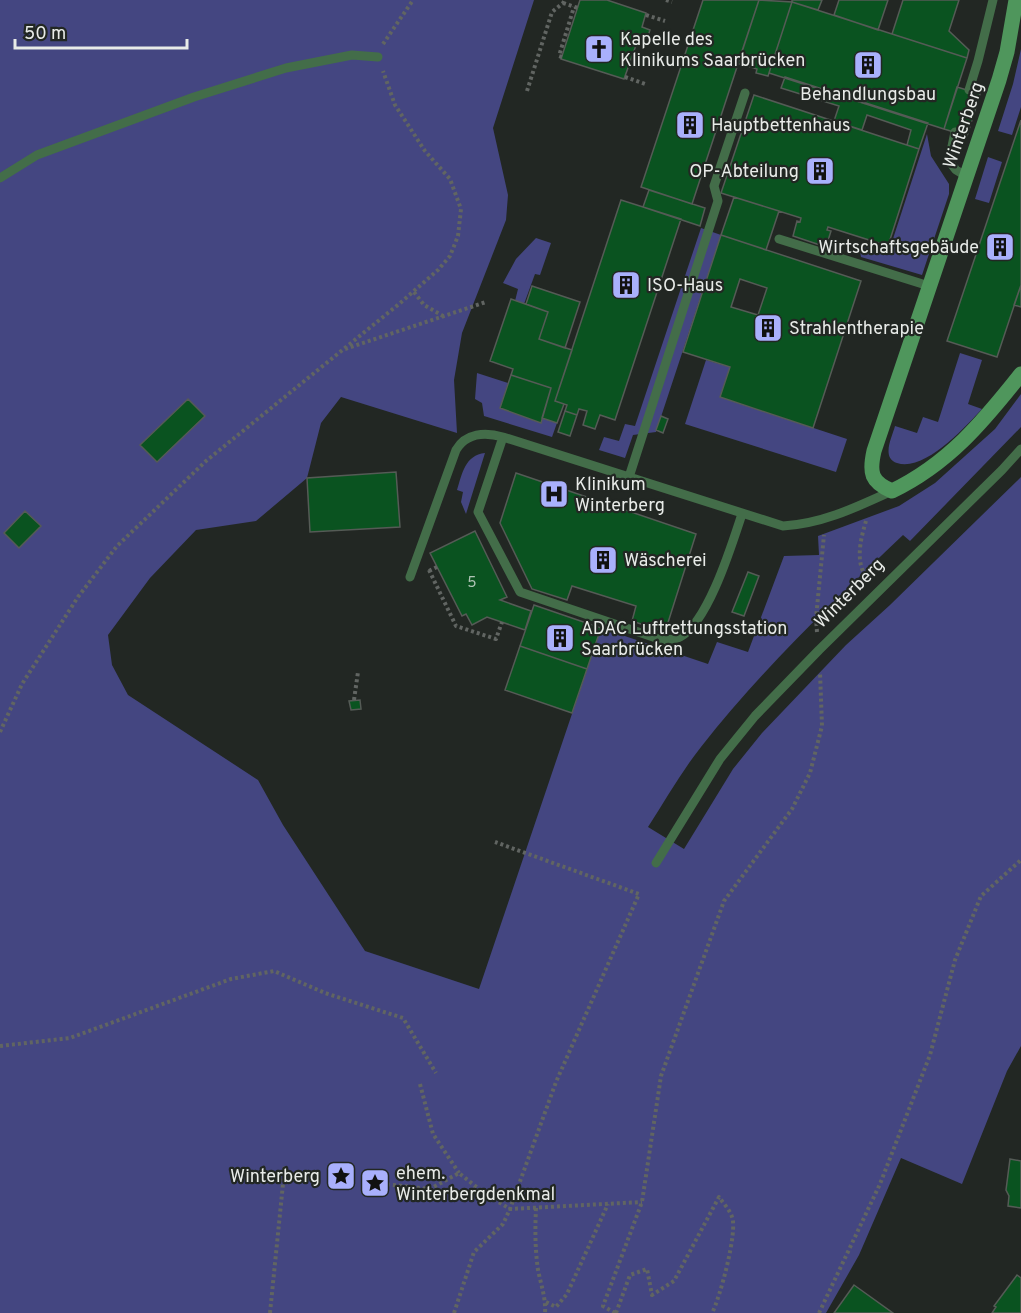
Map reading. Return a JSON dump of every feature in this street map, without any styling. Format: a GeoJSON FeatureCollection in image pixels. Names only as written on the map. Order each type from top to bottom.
{"type":"FeatureCollection","features":[{"type":"Feature","properties":{"kind":"street","name":"Winterberg"},"geometry":{"type":"LineString","coordinates":[[892,491],[879,485],[873,475],[871,464],[1001,70],[1016,0]]}},
{"type":"Feature","properties":{"kind":"street"},"geometry":{"type":"LineString","coordinates":[[892,491],[925,474],[956,448],[984,420],[1021,374]]}},
{"type":"Feature","properties":{"kind":"lane"},"geometry":{"type":"LineString","coordinates":[[969,90],[993,0]]}},
{"type":"Feature","properties":{"kind":"lane"},"geometry":{"type":"LineString","coordinates":[[0,178],[37,155],[194,97],[286,68],[352,55],[378,57]]}},
{"type":"Feature","properties":{"kind":"lane"},"geometry":{"type":"LineString","coordinates":[[629,477],[717,201],[714,186],[745,93]]}},
{"type":"Feature","properties":{"kind":"lane"},"geometry":{"type":"LineString","coordinates":[[955,132],[950,161],[956,170],[966,176]]}},
{"type":"Feature","properties":{"kind":"lane"},"geometry":{"type":"LineString","coordinates":[[778,239],[929,286]]}},
{"type":"Feature","properties":{"kind":"lane"},"geometry":{"type":"LineString","coordinates":[[410,577],[456,450],[465,438],[477,435],[493,434],[783,526],[801,525],[823,519],[861,506],[892,491]]}},
{"type":"Feature","properties":{"kind":"lane"},"geometry":{"type":"LineString","coordinates":[[503,437],[478,512],[520,592],[662,640],[679,638],[694,626],[706,607],[742,514]]}},
{"type":"Feature","properties":{"kind":"lane","name":"Winterberg"},"geometry":{"type":"LineString","coordinates":[[656,863],[720,759],[755,716],[1021,449]]}},
{"type":"Feature","properties":{"kind":"path"},"geometry":{"type":"LineString","coordinates":[[0,732],[21,684],[78,597],[117,546],[206,461],[414,292],[450,256],[458,236],[461,209],[450,180],[425,151],[395,105],[378,57],[384,43],[413,0]]}},
{"type":"Feature","properties":{"kind":"path"},"geometry":{"type":"LineString","coordinates":[[666,0],[672,2]]}},
{"type":"Feature","properties":{"kind":"path"},"geometry":{"type":"LineString","coordinates":[[527,91],[552,12],[564,2],[576,7],[559,56],[562,57]]}},
{"type":"Feature","properties":{"kind":"path"},"geometry":{"type":"LineString","coordinates":[[646,15],[665,21]]}},
{"type":"Feature","properties":{"kind":"path"},"geometry":{"type":"LineString","coordinates":[[625,77],[645,84]]}},
{"type":"Feature","properties":{"kind":"path"},"geometry":{"type":"LineString","coordinates":[[414,292],[424,305],[443,316]]}},
{"type":"Feature","properties":{"kind":"path"},"geometry":{"type":"LineString","coordinates":[[342,350],[486,302]]}},
{"type":"Feature","properties":{"kind":"path"},"geometry":{"type":"LineString","coordinates":[[816,618],[824,555],[823,519]]}},
{"type":"Feature","properties":{"kind":"path"},"geometry":{"type":"LineString","coordinates":[[862,574],[860,544],[866,519]]}},
{"type":"Feature","properties":{"kind":"path"},"geometry":{"type":"LineString","coordinates":[[419,551],[456,626],[496,639],[501,622]]}},
{"type":"Feature","properties":{"kind":"path"},"geometry":{"type":"LineString","coordinates":[[429,571],[437,567]]}},
{"type":"Feature","properties":{"kind":"path"},"geometry":{"type":"LineString","coordinates":[[712,1313],[718,1302],[729,1257],[733,1218],[719,1197],[674,1281],[652,1295],[647,1269],[630,1275],[615,1313],[603,1306],[642,1202],[661,1076],[724,901],[792,809],[810,773],[822,726],[819,650]]}},
{"type":"Feature","properties":{"kind":"path"},"geometry":{"type":"LineString","coordinates":[[354,700],[358,672]]}},
{"type":"Feature","properties":{"kind":"path"},"geometry":{"type":"LineString","coordinates":[[454,1313],[474,1252],[502,1224],[510,1209],[556,1082],[639,894],[495,842]]}},
{"type":"Feature","properties":{"kind":"path"},"geometry":{"type":"LineString","coordinates":[[819,1313],[880,1184],[930,1056],[955,960],[981,896],[1021,860]]}},
{"type":"Feature","properties":{"kind":"path"},"geometry":{"type":"LineString","coordinates":[[0,1046],[70,1038],[231,979],[274,971],[325,993],[403,1018],[436,1072]]}},
{"type":"Feature","properties":{"kind":"path"},"geometry":{"type":"LineString","coordinates":[[420,1084],[433,1134],[459,1173],[491,1198],[510,1209],[642,1202]]}},
{"type":"Feature","properties":{"kind":"path"},"geometry":{"type":"LineString","coordinates":[[270,1313],[285,1164]]}},
{"type":"Feature","properties":{"kind":"path"},"geometry":{"type":"LineString","coordinates":[[375,1184],[430,1189],[459,1173]]}},
{"type":"Feature","properties":{"kind":"path"},"geometry":{"type":"LineString","coordinates":[[546,1302],[556,1307],[567,1294],[608,1204]]}},
{"type":"Feature","properties":{"kind":"path"},"geometry":{"type":"LineString","coordinates":[[536,1208],[535,1241],[546,1313]]}},
{"type":"Feature","properties":{"kind":"shaded area"},"geometry":{"type":"Polygon","coordinates":[[[0,0],[534,0],[493,128],[508,195],[506,220],[462,333],[454,380],[457,433],[341,397],[321,423],[307,478],[256,521],[196,530],[150,578],[108,635],[112,665],[128,695],[258,780],[283,825],[365,951],[479,989],[601,628],[708,664],[717,642],[748,652],[784,556],[819,555],[818,536],[899,506],[935,483],[995,429],[1021,394],[1021,427],[910,541],[903,535],[773,664],[694,757],[648,827],[684,849],[733,769],[762,733],[846,645],[1021,477],[1021,1046],[1007,1071],[962,1184],[901,1158],[859,1255],[826,1313],[0,1313],[0,0]]]}},
{"type":"Feature","properties":{"kind":"shaded area"},"geometry":{"type":"Polygon","coordinates":[[[1021,49],[1021,107],[1012,135],[998,131],[1021,49]]]}},
{"type":"Feature","properties":{"kind":"shaded area"},"geometry":{"type":"Polygon","coordinates":[[[927,134],[931,156],[949,184],[949,194],[922,275],[861,257],[860,251],[863,241],[890,248],[927,134]]]}},
{"type":"Feature","properties":{"kind":"shaded area"},"geometry":{"type":"Polygon","coordinates":[[[988,157],[1002,162],[989,203],[975,199],[988,157]]]}},
{"type":"Feature","properties":{"kind":"shaded area"},"geometry":{"type":"Polygon","coordinates":[[[701,228],[721,235],[656,432],[633,435],[625,458],[599,450],[604,437],[619,441],[625,424],[635,426],[701,228]]]}},
{"type":"Feature","properties":{"kind":"shaded area"},"geometry":{"type":"Polygon","coordinates":[[[536,238],[551,243],[540,275],[535,274],[524,304],[515,301],[518,289],[503,283],[516,259],[536,238]]]}},
{"type":"Feature","properties":{"kind":"shaded area"},"geometry":{"type":"Polygon","coordinates":[[[960,353],[982,360],[968,404],[982,409],[932,455],[908,464],[892,460],[889,447],[895,426],[917,433],[923,417],[938,422],[960,353]]]}},
{"type":"Feature","properties":{"kind":"shaded area"},"geometry":{"type":"Polygon","coordinates":[[[706,360],[730,367],[720,397],[847,439],[836,472],[685,424],[706,360]]]}},
{"type":"Feature","properties":{"kind":"shaded area"},"geometry":{"type":"Polygon","coordinates":[[[477,373],[508,383],[500,408],[540,422],[542,418],[557,423],[552,437],[484,416],[482,403],[475,399],[477,373]]]}},
{"type":"Feature","properties":{"kind":"shaded area"},"geometry":{"type":"Polygon","coordinates":[[[485,453],[466,514],[461,502],[463,492],[457,490],[465,466],[473,457],[485,453]]]}},
{"type":"Feature","properties":{"kind":"building","name":"Kapelle des Klinikums Saarbrücken"},"geometry":{"type":"Polygon","coordinates":[[[580,0],[607,0],[646,13],[642,27],[650,30],[647,39],[639,37],[624,79],[561,59],[580,0]]]}},
{"type":"Feature","properties":{"kind":"building","name":"Hauptbettenhaus"},"geometry":{"type":"Polygon","coordinates":[[[703,0],[759,0],[692,204],[641,187],[703,0]]]}},
{"type":"Feature","properties":{"kind":"building"},"geometry":{"type":"Polygon","coordinates":[[[759,0],[792,2],[768,76],[756,73],[757,69],[738,63],[759,0]]]}},
{"type":"Feature","properties":{"kind":"building"},"geometry":{"type":"Polygon","coordinates":[[[792,0],[822,0],[818,10],[792,2],[792,0]]]}},
{"type":"Feature","properties":{"kind":"building"},"geometry":{"type":"Polygon","coordinates":[[[839,0],[888,0],[878,30],[834,15],[839,0]]]}},
{"type":"Feature","properties":{"kind":"building"},"geometry":{"type":"Polygon","coordinates":[[[903,0],[959,0],[949,31],[969,50],[967,58],[892,34],[903,0]]]}},
{"type":"Feature","properties":{"kind":"building","name":"Behandlungsbau"},"geometry":{"type":"Polygon","coordinates":[[[792,2],[967,58],[944,129],[769,73],[792,2]]]}},
{"type":"Feature","properties":{"kind":"building"},"geometry":{"type":"Polygon","coordinates":[[[785,77],[928,123],[919,149],[907,145],[911,130],[867,115],[862,130],[834,121],[839,106],[781,88],[785,77]]]}},
{"type":"Feature","properties":{"kind":"building"},"geometry":{"type":"Polygon","coordinates":[[[957,87],[980,94],[967,136],[944,129],[957,87]]]}},
{"type":"Feature","properties":{"kind":"building","name":"OP-Abteilung"},"geometry":{"type":"Polygon","coordinates":[[[754,95],[919,149],[888,246],[828,227],[827,230],[831,231],[826,247],[793,236],[797,221],[800,222],[801,218],[721,193],[754,95]]]}},
{"type":"Feature","properties":{"kind":"building","name":"Wirtschaftsgebäude"},"geometry":{"type":"Polygon","coordinates":[[[1021,120],[1021,285],[997,357],[947,341],[1021,120]]]}},
{"type":"Feature","properties":{"kind":"building"},"geometry":{"type":"Polygon","coordinates":[[[649,190],[705,208],[700,226],[643,207],[649,190]]]}},
{"type":"Feature","properties":{"kind":"building"},"geometry":{"type":"Polygon","coordinates":[[[734,197],[779,211],[766,250],[721,235],[734,197]]]}},
{"type":"Feature","properties":{"kind":"building","name":"ISO-Haus"},"geometry":{"type":"Polygon","coordinates":[[[621,200],[681,219],[615,420],[600,415],[595,429],[583,425],[587,411],[579,409],[577,415],[565,411],[567,405],[555,401],[621,200]]]}},
{"type":"Feature","properties":{"kind":"building","name":"Strahlentherapie"},"geometry":{"type":"Polygon","coordinates":[[[721,235],[861,281],[813,428],[720,397],[730,367],[683,352],[721,235]],[[740,279],[731,307],[758,315],[767,288],[740,279]]]}},
{"type":"Feature","properties":{"kind":"building"},"geometry":{"type":"Polygon","coordinates":[[[1021,285],[1021,307],[1014,305],[1021,285]]]}},
{"type":"Feature","properties":{"kind":"building"},"geometry":{"type":"Polygon","coordinates":[[[532,286],[580,302],[565,348],[539,339],[548,312],[526,304],[532,286]]]}},
{"type":"Feature","properties":{"kind":"building"},"geometry":{"type":"Polygon","coordinates":[[[511,299],[548,312],[539,339],[572,350],[555,401],[564,404],[557,423],[542,418],[551,388],[511,375],[513,369],[490,361],[511,299]]]}},
{"type":"Feature","properties":{"kind":"building"},"geometry":{"type":"Polygon","coordinates":[[[511,375],[551,388],[541,423],[500,408],[511,375]]]}},
{"type":"Feature","properties":{"kind":"building"},"geometry":{"type":"Polygon","coordinates":[[[188,399],[205,416],[157,462],[140,445],[188,399]]]}},
{"type":"Feature","properties":{"kind":"building"},"geometry":{"type":"Polygon","coordinates":[[[565,411],[577,415],[570,436],[558,432],[565,411]]]}},
{"type":"Feature","properties":{"kind":"building"},"geometry":{"type":"Polygon","coordinates":[[[661,416],[668,419],[663,433],[656,430],[661,416]]]}},
{"type":"Feature","properties":{"kind":"building"},"geometry":{"type":"Polygon","coordinates":[[[396,472],[400,527],[310,532],[307,478],[396,472]]]}},
{"type":"Feature","properties":{"kind":"building","name":"Wäscherei"},"geometry":{"type":"Polygon","coordinates":[[[516,473],[696,534],[665,632],[632,621],[636,606],[572,586],[567,600],[532,589],[500,523],[516,473]]]}},
{"type":"Feature","properties":{"kind":"building"},"geometry":{"type":"Polygon","coordinates":[[[25,511],[41,526],[19,548],[4,533],[25,511]]]}},
{"type":"Feature","properties":{"kind":"building"},"geometry":{"type":"Polygon","coordinates":[[[475,531],[507,597],[500,600],[531,611],[525,630],[487,617],[472,625],[466,614],[462,616],[430,553],[475,531]]]}},
{"type":"Feature","properties":{"kind":"building"},"geometry":{"type":"Polygon","coordinates":[[[748,572],[759,576],[744,616],[732,612],[748,572]]]}},
{"type":"Feature","properties":{"kind":"building","name":"ADAC Luftrettungsstation Saarbrücken"},"geometry":{"type":"Polygon","coordinates":[[[534,605],[601,628],[587,669],[520,646],[534,605]]]}},
{"type":"Feature","properties":{"kind":"building"},"geometry":{"type":"Polygon","coordinates":[[[520,646],[587,669],[572,713],[505,690],[520,646]]]}},
{"type":"Feature","properties":{"kind":"building"},"geometry":{"type":"Polygon","coordinates":[[[360,700],[361,709],[351,710],[349,701],[360,700]]]}},
{"type":"Feature","properties":{"kind":"building"},"geometry":{"type":"Polygon","coordinates":[[[1010,1159],[1021,1161],[1021,1208],[1008,1206],[1009,1196],[1006,1190],[1010,1159]]]}},
{"type":"Feature","properties":{"kind":"building"},"geometry":{"type":"Polygon","coordinates":[[[1017,1275],[1021,1278],[1021,1313],[992,1313],[996,1307],[994,1306],[1017,1275]]]}},
{"type":"Feature","properties":{"kind":"building"},"geometry":{"type":"Polygon","coordinates":[[[854,1285],[893,1313],[834,1313],[854,1285]]]}},
{"type":"Feature","properties":{"kind":"place","name":"Kapelle des Klinikums Saarbrücken"},"geometry":{"type":"Point","coordinates":[599,49]}},
{"type":"Feature","properties":{"kind":"place","name":"Behandlungsbau"},"geometry":{"type":"Point","coordinates":[868,65]}},
{"type":"Feature","properties":{"kind":"place","name":"Hauptbettenhaus"},"geometry":{"type":"Point","coordinates":[690,125]}},
{"type":"Feature","properties":{"kind":"place","name":"OP-Abteilung"},"geometry":{"type":"Point","coordinates":[820,171]}},
{"type":"Feature","properties":{"kind":"place","name":"Wirtschaftsgebäude"},"geometry":{"type":"Point","coordinates":[1000,247]}},
{"type":"Feature","properties":{"kind":"place","name":"ISO-Haus"},"geometry":{"type":"Point","coordinates":[626,285]}},
{"type":"Feature","properties":{"kind":"place","name":"Strahlentherapie"},"geometry":{"type":"Point","coordinates":[768,328]}},
{"type":"Feature","properties":{"kind":"place","name":"Klinikum Winterberg"},"geometry":{"type":"Point","coordinates":[554,494]}},
{"type":"Feature","properties":{"kind":"place","name":"Wäscherei"},"geometry":{"type":"Point","coordinates":[603,560]}},
{"type":"Feature","properties":{"kind":"place","name":"ADAC Luftrettungsstation Saarbrücken"},"geometry":{"type":"Point","coordinates":[560,638]}},
{"type":"Feature","properties":{"kind":"place","name":"Winterberg"},"geometry":{"type":"Point","coordinates":[341,1176]}},
{"type":"Feature","properties":{"kind":"place","name":"ehem. Winterbergdenkmal"},"geometry":{"type":"Point","coordinates":[375,1183]}}]}
